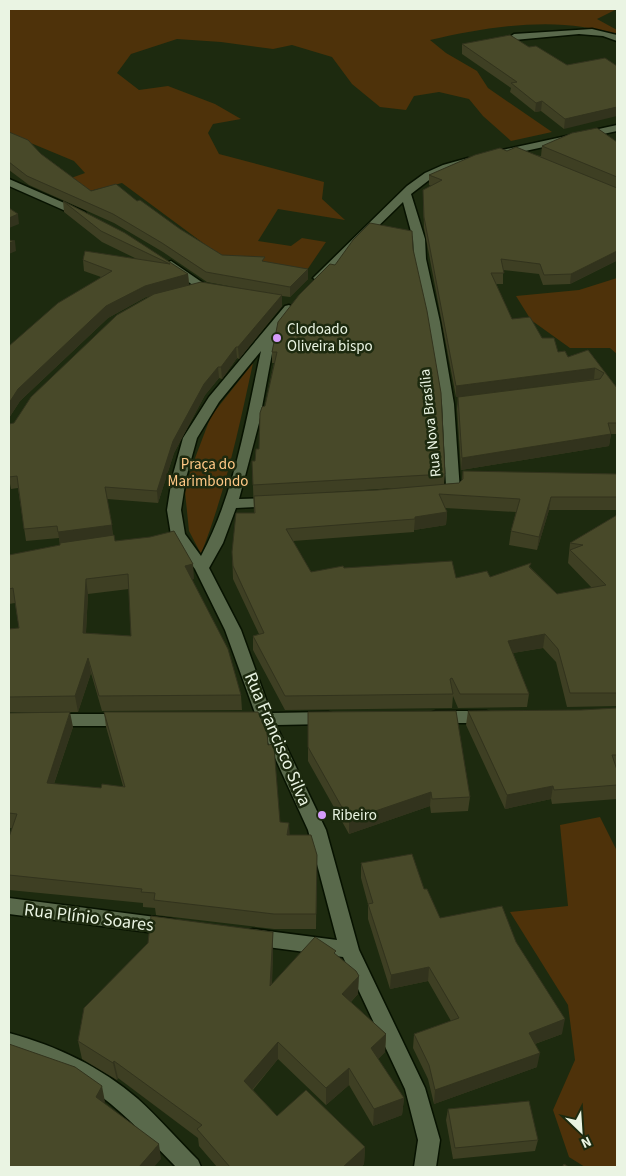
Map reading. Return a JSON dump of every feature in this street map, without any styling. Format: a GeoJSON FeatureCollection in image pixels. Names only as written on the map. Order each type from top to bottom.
{"type":"FeatureCollection","features":[{"type":"Feature","properties":{"kind":"street"},"geometry":{"type":"LineString","coordinates":[[514,37],[531,37],[580,30],[593,31],[617,38]]}},
{"type":"Feature","properties":{"kind":"street"},"geometry":{"type":"LineString","coordinates":[[496,154],[617,128]]}},
{"type":"Feature","properties":{"kind":"street"},"geometry":{"type":"LineString","coordinates":[[512,150],[530,158]]}},
{"type":"Feature","properties":{"kind":"street"},"geometry":{"type":"LineString","coordinates":[[313,283],[364,232],[429,175],[447,167],[479,158]]}},
{"type":"Feature","properties":{"kind":"street"},"geometry":{"type":"LineString","coordinates":[[9,182],[90,218]]}},
{"type":"Feature","properties":{"kind":"street","name":"Rua Nova Brasília"},"geometry":{"type":"LineString","coordinates":[[406,194],[420,239],[420,260],[453,403],[453,491],[424,493]]}},
{"type":"Feature","properties":{"kind":"street"},"geometry":{"type":"LineString","coordinates":[[165,260],[206,288],[184,292]]}},
{"type":"Feature","properties":{"kind":"street"},"geometry":{"type":"LineString","coordinates":[[202,568],[214,549],[231,504],[248,440],[272,330],[294,303],[276,300]]}},
{"type":"Feature","properties":{"kind":"street","name":"Rua Francisco Silva"},"geometry":{"type":"LineString","coordinates":[[272,330],[214,400],[190,438],[179,478],[174,510],[173,536],[202,568],[233,630],[265,719],[317,830],[348,950],[415,1088],[429,1140],[425,1167]]}},
{"type":"Feature","properties":{"kind":"street"},"geometry":{"type":"LineString","coordinates":[[231,504],[289,501]]}},
{"type":"Feature","properties":{"kind":"street"},"geometry":{"type":"LineString","coordinates":[[422,718],[500,717]]}},
{"type":"Feature","properties":{"kind":"street"},"geometry":{"type":"LineString","coordinates":[[236,719],[344,718]]}},
{"type":"Feature","properties":{"kind":"street"},"geometry":{"type":"LineString","coordinates":[[38,720],[147,720]]}},
{"type":"Feature","properties":{"kind":"street","name":"Rua Plínio Soares"},"geometry":{"type":"LineString","coordinates":[[9,906],[193,930]]}},
{"type":"Feature","properties":{"kind":"street"},"geometry":{"type":"LineString","coordinates":[[232,935],[348,950]]}},
{"type":"Feature","properties":{"kind":"street"},"geometry":{"type":"LineString","coordinates":[[9,1042],[21,1045],[85,1072],[123,1099],[190,1167]]}},
{"type":"Feature","properties":{"kind":"green space"},"geometry":{"type":"Polygon","coordinates":[[[9,9],[617,9],[597,19],[617,30],[617,36],[595,29],[548,24],[499,27],[430,40],[446,53],[477,71],[488,88],[552,132],[511,141],[483,116],[469,99],[439,92],[414,96],[406,110],[380,107],[352,84],[332,57],[292,45],[273,49],[221,42],[177,39],[131,54],[117,73],[139,90],[168,86],[215,104],[241,119],[213,124],[208,133],[219,154],[324,182],[322,199],[345,220],[278,209],[258,241],[291,246],[302,238],[326,242],[307,270],[222,257],[122,183],[69,196],[49,186],[85,173],[74,161],[9,134],[9,9]]]}},
{"type":"Feature","properties":{"kind":"green space"},"geometry":{"type":"Polygon","coordinates":[[[617,278],[617,354],[610,348],[570,348],[531,320],[516,296],[579,290],[617,278]]]}},
{"type":"Feature","properties":{"kind":"green space","name":"Praça do Marimbondo"},"geometry":{"type":"Polygon","coordinates":[[[253,363],[224,484],[201,554],[189,531],[185,492],[192,466],[211,416],[253,363]]]}},
{"type":"Feature","properties":{"kind":"green space"},"geometry":{"type":"Polygon","coordinates":[[[600,817],[617,851],[617,1167],[585,1167],[569,1157],[553,1110],[575,1060],[568,1005],[510,912],[568,906],[560,825],[600,817]]]}},
{"type":"Feature","properties":{"kind":"building"},"geometry":{"type":"Polygon","coordinates":[[[510,35],[529,47],[536,46],[567,65],[605,58],[617,66],[617,107],[565,119],[542,101],[536,103],[511,83],[517,82],[462,44],[510,35]]]}},
{"type":"Feature","properties":{"kind":"building"},"geometry":{"type":"Polygon","coordinates":[[[597,128],[617,142],[617,177],[542,146],[572,133],[597,128]]]}},
{"type":"Feature","properties":{"kind":"building"},"geometry":{"type":"Polygon","coordinates":[[[9,132],[28,140],[41,154],[91,191],[116,184],[137,201],[140,200],[180,229],[222,255],[265,257],[262,261],[308,269],[290,287],[206,272],[113,214],[27,176],[9,162],[9,132]]]}},
{"type":"Feature","properties":{"kind":"building"},"geometry":{"type":"Polygon","coordinates":[[[516,147],[617,188],[617,251],[571,274],[544,275],[540,264],[501,259],[504,273],[491,273],[512,319],[530,317],[542,338],[554,338],[558,352],[565,351],[568,357],[588,350],[617,388],[617,423],[608,423],[611,434],[462,458],[458,397],[600,379],[604,373],[595,368],[456,386],[424,217],[423,190],[442,180],[429,175],[475,155],[500,148],[507,151],[516,147]]]}},
{"type":"Feature","properties":{"kind":"building"},"geometry":{"type":"Polygon","coordinates":[[[63,201],[125,233],[188,274],[145,286],[106,306],[18,389],[9,403],[9,346],[58,303],[112,271],[83,260],[85,251],[170,264],[101,231],[63,201]]]}},
{"type":"Feature","properties":{"kind":"building"},"geometry":{"type":"Polygon","coordinates":[[[9,208],[18,214],[9,218],[9,208]]]}},
{"type":"Feature","properties":{"kind":"building"},"geometry":{"type":"Polygon","coordinates":[[[370,223],[412,231],[413,249],[427,311],[441,393],[445,474],[253,485],[252,461],[255,461],[256,449],[259,449],[260,413],[262,407],[265,406],[277,352],[272,352],[278,322],[299,295],[330,264],[335,265],[353,240],[370,223]]]}},
{"type":"Feature","properties":{"kind":"building"},"geometry":{"type":"Polygon","coordinates":[[[201,282],[282,295],[221,367],[218,367],[204,384],[173,441],[157,491],[105,487],[112,525],[58,532],[57,526],[24,529],[17,476],[9,477],[9,424],[14,423],[31,397],[117,315],[154,294],[201,282]]]}},
{"type":"Feature","properties":{"kind":"building"},"geometry":{"type":"Polygon","coordinates":[[[463,471],[617,474],[617,497],[551,497],[539,537],[511,531],[520,499],[439,494],[447,512],[415,517],[415,519],[286,529],[311,572],[343,566],[344,568],[452,561],[456,578],[487,571],[490,577],[531,563],[529,567],[557,594],[606,585],[570,550],[583,545],[570,543],[617,515],[617,693],[570,693],[558,649],[545,634],[508,641],[529,694],[460,694],[452,678],[450,679],[453,694],[285,696],[253,636],[264,633],[233,566],[232,552],[236,513],[255,513],[254,496],[377,490],[459,483],[463,479],[463,471]]]}},
{"type":"Feature","properties":{"kind":"building"},"geometry":{"type":"Polygon","coordinates":[[[174,531],[193,564],[185,566],[228,649],[241,695],[99,696],[88,658],[75,696],[9,697],[9,629],[19,628],[13,588],[9,589],[9,555],[60,545],[60,543],[114,535],[115,541],[150,537],[174,531]],[[128,574],[86,579],[83,633],[131,636],[128,574]]]}},
{"type":"Feature","properties":{"kind":"building"},"geometry":{"type":"Polygon","coordinates":[[[617,708],[617,755],[612,755],[617,770],[617,785],[554,790],[553,786],[507,795],[468,711],[581,710],[617,708]]]}},
{"type":"Feature","properties":{"kind":"building"},"geometry":{"type":"Polygon","coordinates":[[[456,711],[470,797],[432,799],[431,792],[349,820],[308,747],[308,712],[456,711]]]}},
{"type":"Feature","properties":{"kind":"building"},"geometry":{"type":"Polygon","coordinates":[[[70,712],[47,783],[101,788],[102,784],[125,787],[104,712],[258,712],[267,732],[268,745],[273,744],[274,747],[280,822],[289,823],[287,835],[311,835],[317,855],[316,914],[274,914],[154,900],[155,893],[141,892],[142,889],[9,875],[9,837],[17,814],[9,813],[9,713],[70,712]]]}},
{"type":"Feature","properties":{"kind":"building"},"geometry":{"type":"Polygon","coordinates":[[[412,854],[424,889],[427,889],[440,918],[502,906],[516,942],[565,1019],[529,1033],[540,1053],[435,1090],[429,1065],[414,1034],[459,1018],[429,967],[391,975],[368,904],[373,903],[361,863],[412,854]]]}},
{"type":"Feature","properties":{"kind":"building"},"geometry":{"type":"Polygon","coordinates":[[[151,916],[273,932],[270,986],[315,937],[336,951],[334,953],[356,971],[359,976],[342,994],[386,1034],[371,1048],[404,1098],[374,1109],[349,1068],[326,1088],[278,1042],[244,1081],[277,1116],[306,1090],[365,1147],[343,1167],[230,1167],[197,1129],[202,1125],[114,1061],[113,1063],[78,1041],[84,1008],[148,943],[151,916]]]}},
{"type":"Feature","properties":{"kind":"building"},"geometry":{"type":"Polygon","coordinates":[[[9,1044],[75,1067],[102,1086],[96,1097],[159,1144],[139,1167],[9,1167],[9,1044]]]}},
{"type":"Feature","properties":{"kind":"building"},"geometry":{"type":"Polygon","coordinates":[[[529,1101],[538,1140],[455,1148],[448,1109],[529,1101]]]}},
{"type":"Feature","properties":{"kind":"place","name":"Clodoado Oliveira bispo"},"geometry":{"type":"Point","coordinates":[277,338]}},
{"type":"Feature","properties":{"kind":"place","name":"Ribeiro"},"geometry":{"type":"Point","coordinates":[322,815]}}]}
